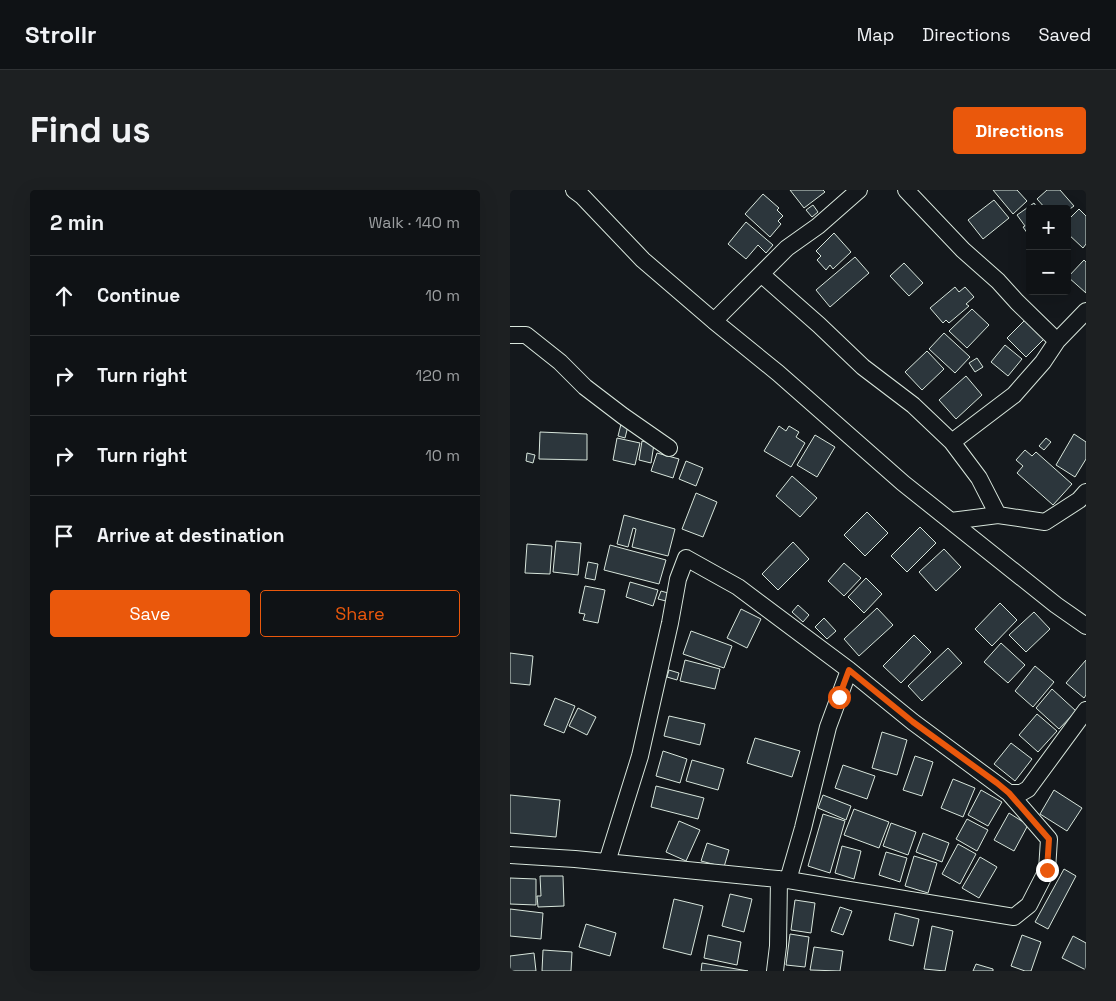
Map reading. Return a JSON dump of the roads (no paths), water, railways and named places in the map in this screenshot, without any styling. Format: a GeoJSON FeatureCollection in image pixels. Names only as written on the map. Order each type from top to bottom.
{"type":"FeatureCollection","features":[{"type":"Feature","properties":{"kind":"street"},"geometry":{"type":"LineString","coordinates":[[714,322],[787,248],[818,226],[859,190]]}},
{"type":"Feature","properties":{"kind":"street"},"geometry":{"type":"LineString","coordinates":[[906,190],[963,250],[998,281],[1057,341]]}},
{"type":"Feature","properties":{"kind":"street"},"geometry":{"type":"LineString","coordinates":[[582,192],[643,260],[714,322],[778,373],[903,483],[1056,605],[1086,626]]}},
{"type":"Feature","properties":{"kind":"street"},"geometry":{"type":"LineString","coordinates":[[761,274],[820,325],[864,367],[913,405],[952,442],[979,478],[998,515]]}},
{"type":"Feature","properties":{"kind":"street"},"geometry":{"type":"LineString","coordinates":[[952,442],[1014,395],[1043,362],[1057,341],[1086,311]]}},
{"type":"Feature","properties":{"kind":"street"},"geometry":{"type":"LineString","coordinates":[[510,335],[526,335],[560,362],[586,387],[669,448]]}},
{"type":"Feature","properties":{"kind":"street"},"geometry":{"type":"LineString","coordinates":[[951,521],[998,515],[1046,522],[1079,500],[1086,492]]}},
{"type":"Feature","properties":{"kind":"street"},"geometry":{"type":"LineString","coordinates":[[510,855],[607,862],[783,879],[1014,917],[1028,905],[1047,870],[1049,839],[1009,793],[889,704],[849,670],[738,587],[686,558],[678,579],[640,756],[607,862]]}},
{"type":"Feature","properties":{"kind":"street"},"geometry":{"type":"LineString","coordinates":[[775,971],[783,879],[803,828],[828,727],[849,670]]}},
{"type":"Feature","properties":{"kind":"street"},"geometry":{"type":"LineString","coordinates":[[1009,793],[1021,793],[1028,789],[1086,710]]}}]}
